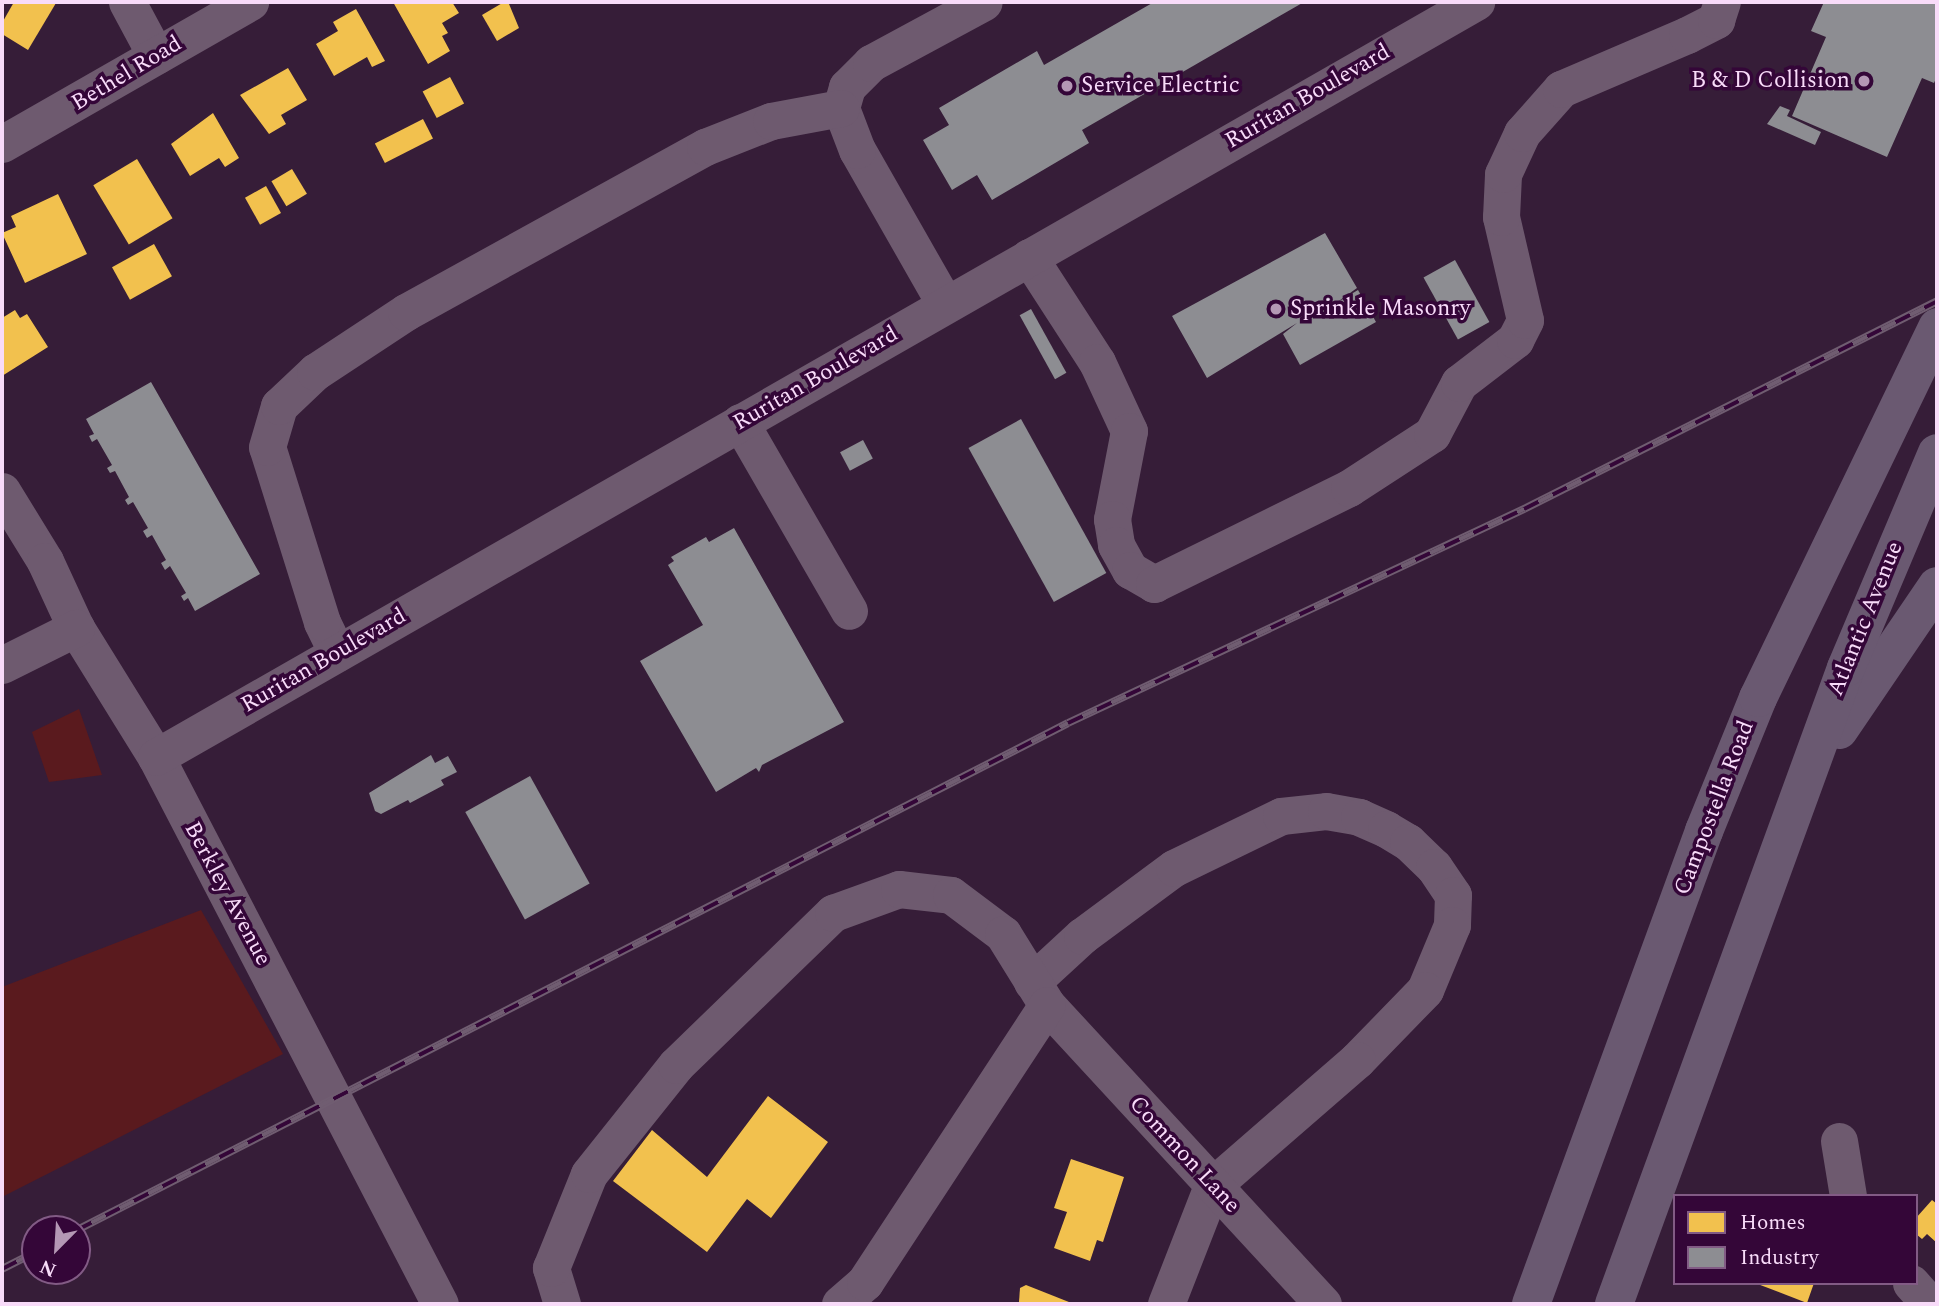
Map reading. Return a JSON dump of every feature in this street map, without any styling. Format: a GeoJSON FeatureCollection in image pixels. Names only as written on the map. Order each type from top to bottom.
{"type":"FeatureCollection","features":[{"type":"Feature","properties":{"kind":"main road","name":"Campostella Road"},"geometry":{"type":"LineString","coordinates":[[1531,1304],[1704,831],[1758,698],[1937,327]]}},
{"type":"Feature","properties":{"kind":"main road","name":"Atlantic Avenue"},"geometry":{"type":"LineString","coordinates":[[1801,788],[1879,582],[1937,453]]}},
{"type":"Feature","properties":{"kind":"main road"},"geometry":{"type":"LineString","coordinates":[[1614,1304],[1801,788],[1937,586]]}},
{"type":"Feature","properties":{"kind":"street"},"geometry":{"type":"LineString","coordinates":[[127,2],[156,56]]}},
{"type":"Feature","properties":{"kind":"street","name":"Bethel Road"},"geometry":{"type":"LineString","coordinates":[[2,144],[250,2]]}},
{"type":"Feature","properties":{"kind":"street"},"geometry":{"type":"LineString","coordinates":[[946,304],[857,150],[841,108],[847,87],[871,63],[984,2]]}},
{"type":"Feature","properties":{"kind":"street","name":"Ruritan Boulevard"},"geometry":{"type":"LineString","coordinates":[[156,757],[1029,257],[1438,11],[1476,2]]}},
{"type":"Feature","properties":{"kind":"street"},"geometry":{"type":"LineString","coordinates":[[1029,257],[1097,362],[1129,431],[1112,519],[1116,545],[1130,570],[1154,584],[1349,488],[1432,434],[1441,409],[1459,383],[1515,340],[1525,320],[1501,217],[1503,174],[1522,133],[1561,89],[1716,20],[1722,2]]}},
{"type":"Feature","properties":{"kind":"street"},"geometry":{"type":"LineString","coordinates":[[337,653],[322,622],[267,447],[279,406],[315,372],[406,312],[693,153],[771,121],[841,108]]}},
{"type":"Feature","properties":{"kind":"street"},"geometry":{"type":"LineString","coordinates":[[740,422],[849,611]]}},
{"type":"Feature","properties":{"kind":"street","name":"Berkley Avenue"},"geometry":{"type":"LineString","coordinates":[[2,491],[45,561],[76,628],[156,757],[440,1304]]}},
{"type":"Feature","properties":{"kind":"street"},"geometry":{"type":"LineString","coordinates":[[2,665],[76,628]]}},
{"type":"Feature","properties":{"kind":"street"},"geometry":{"type":"LineString","coordinates":[[840,1304],[865,1282],[1039,994],[1083,936],[1174,868],[1281,816],[1326,811],[1359,817],[1408,842],[1434,867],[1453,895],[1452,925],[1425,990],[1357,1060],[1212,1186],[1166,1304]]}},
{"type":"Feature","properties":{"kind":"street","name":"Common Lane"},"geometry":{"type":"LineString","coordinates":[[562,1304],[551,1268],[589,1174],[676,1065],[833,913],[900,889],[951,895],[1003,934],[1039,994],[1212,1186],[1323,1304]]}},
{"type":"Feature","properties":{"kind":"street"},"geometry":{"type":"LineString","coordinates":[[1839,1141],[1848,1194]]}},
{"type":"Feature","properties":{"kind":"street"},"geometry":{"type":"LineString","coordinates":[[1913,1285],[1930,1304]]}},
{"type":"Feature","properties":{"kind":"shaded area"},"geometry":{"type":"Polygon","coordinates":[[[79,709],[102,775],[49,782],[32,732],[79,709]]]}},
{"type":"Feature","properties":{"kind":"shaded area"},"geometry":{"type":"Polygon","coordinates":[[[201,910],[283,1054],[2,1197],[2,987],[201,910]]]}},
{"type":"Feature","properties":{"kind":"building: Homes"},"geometry":{"type":"Polygon","coordinates":[[[14,2],[56,3],[28,50],[2,34],[2,23],[14,2]]]}},
{"type":"Feature","properties":{"kind":"building: Homes"},"geometry":{"type":"Polygon","coordinates":[[[393,2],[452,2],[459,13],[442,23],[448,33],[442,36],[450,51],[428,64],[393,2]]]}},
{"type":"Feature","properties":{"kind":"building: Homes"},"geometry":{"type":"Polygon","coordinates":[[[504,2],[509,4],[519,28],[497,41],[482,15],[504,2]]]}},
{"type":"Feature","properties":{"kind":"building: Homes"},"geometry":{"type":"Polygon","coordinates":[[[356,9],[385,61],[372,67],[367,57],[334,76],[316,44],[338,31],[333,22],[356,9]]]}},
{"type":"Feature","properties":{"kind":"building: Homes"},"geometry":{"type":"Polygon","coordinates":[[[288,68],[307,100],[281,115],[286,124],[269,134],[240,95],[288,68]]]}},
{"type":"Feature","properties":{"kind":"building: Homes"},"geometry":{"type":"Polygon","coordinates":[[[450,77],[464,103],[437,118],[423,92],[450,77]]]}},
{"type":"Feature","properties":{"kind":"building: Homes"},"geometry":{"type":"Polygon","coordinates":[[[213,113],[239,158],[225,167],[219,158],[190,176],[171,144],[213,113]]]}},
{"type":"Feature","properties":{"kind":"building: Homes"},"geometry":{"type":"Polygon","coordinates":[[[423,119],[433,139],[385,163],[375,144],[423,119]]]}},
{"type":"Feature","properties":{"kind":"building: Homes"},"geometry":{"type":"Polygon","coordinates":[[[137,159],[173,218],[129,244],[93,185],[137,159]]]}},
{"type":"Feature","properties":{"kind":"building: Homes"},"geometry":{"type":"Polygon","coordinates":[[[292,169],[307,194],[286,206],[271,181],[292,169]]]}},
{"type":"Feature","properties":{"kind":"building: Homes"},"geometry":{"type":"Polygon","coordinates":[[[266,186],[281,213],[260,225],[245,198],[266,186]]]}},
{"type":"Feature","properties":{"kind":"building: Homes"},"geometry":{"type":"Polygon","coordinates":[[[58,194],[87,254],[25,283],[2,233],[16,227],[11,216],[58,194]]]}},
{"type":"Feature","properties":{"kind":"building: Homes"},"geometry":{"type":"Polygon","coordinates":[[[154,244],[172,276],[130,300],[112,267],[154,244]]]}},
{"type":"Feature","properties":{"kind":"building: Homes"},"geometry":{"type":"Polygon","coordinates":[[[15,310],[20,318],[27,314],[48,347],[2,376],[2,318],[15,310]]]}},
{"type":"Feature","properties":{"kind":"building: Homes"},"geometry":{"type":"Polygon","coordinates":[[[768,1096],[828,1142],[771,1218],[747,1199],[707,1252],[613,1181],[652,1130],[707,1177],[768,1096]]]}},
{"type":"Feature","properties":{"kind":"building: Homes"},"geometry":{"type":"Polygon","coordinates":[[[1071,1159],[1124,1177],[1103,1242],[1097,1240],[1090,1261],[1054,1248],[1067,1212],[1054,1208],[1071,1159]]]}},
{"type":"Feature","properties":{"kind":"building: Homes"},"geometry":{"type":"Polygon","coordinates":[[[1932,1200],[1937,1204],[1937,1243],[1927,1234],[1922,1239],[1918,1236],[1918,1216],[1932,1200]]]}},
{"type":"Feature","properties":{"kind":"building: Homes"},"geometry":{"type":"Polygon","coordinates":[[[1026,1285],[1074,1304],[1019,1302],[1020,1288],[1026,1285]]]}},
{"type":"Feature","properties":{"kind":"building: Homes"},"geometry":{"type":"Polygon","coordinates":[[[1760,1285],[1813,1285],[1807,1303],[1760,1285]]]}},
{"type":"Feature","properties":{"kind":"building: Industry","name":"Service Electric"},"geometry":{"type":"Polygon","coordinates":[[[1154,2],[1304,2],[1082,130],[1089,143],[992,200],[977,175],[952,190],[923,140],[949,125],[939,108],[1037,51],[1044,65],[1154,2]]]}},
{"type":"Feature","properties":{"kind":"building: Industry","name":"B & D Collision"},"geometry":{"type":"Polygon","coordinates":[[[1824,2],[1937,2],[1937,76],[1934,83],[1922,78],[1887,157],[1792,116],[1826,37],[1811,31],[1824,2]]]}},
{"type":"Feature","properties":{"kind":"building: Industry"},"geometry":{"type":"Polygon","coordinates":[[[1780,106],[1790,110],[1787,116],[1821,132],[1815,145],[1767,124],[1780,106]]]}},
{"type":"Feature","properties":{"kind":"building: Industry","name":"Sprinkle Masonry"},"geometry":{"type":"Polygon","coordinates":[[[1325,233],[1357,288],[1336,303],[1358,290],[1376,322],[1300,365],[1283,334],[1297,323],[1207,378],[1172,316],[1325,233]]]}},
{"type":"Feature","properties":{"kind":"building: Industry"},"geometry":{"type":"Polygon","coordinates":[[[1455,260],[1489,322],[1458,340],[1424,277],[1455,260]]]}},
{"type":"Feature","properties":{"kind":"building: Industry"},"geometry":{"type":"Polygon","coordinates":[[[1031,309],[1066,373],[1055,379],[1020,315],[1031,309]]]}},
{"type":"Feature","properties":{"kind":"building: Industry"},"geometry":{"type":"Polygon","coordinates":[[[151,382],[260,574],[195,611],[188,598],[184,601],[181,596],[186,593],[170,566],[165,570],[161,563],[166,560],[152,535],[147,538],[143,531],[148,528],[133,502],[128,505],[125,500],[129,497],[115,471],[110,473],[107,468],[112,465],[97,439],[92,442],[89,436],[94,434],[86,419],[151,382]]]}},
{"type":"Feature","properties":{"kind":"building: Industry"},"geometry":{"type":"Polygon","coordinates":[[[1021,419],[1106,573],[1054,602],[969,448],[1021,419]]]}},
{"type":"Feature","properties":{"kind":"building: Industry"},"geometry":{"type":"Polygon","coordinates":[[[863,440],[873,459],[850,471],[840,452],[863,440]]]}},
{"type":"Feature","properties":{"kind":"building: Industry"},"geometry":{"type":"Polygon","coordinates":[[[734,528],[844,722],[762,765],[759,772],[756,768],[716,792],[640,661],[703,625],[668,565],[674,561],[671,557],[706,537],[709,542],[734,528]]]}},
{"type":"Feature","properties":{"kind":"building: Industry"},"geometry":{"type":"Polygon","coordinates":[[[431,755],[435,763],[448,756],[457,772],[441,780],[444,785],[410,803],[408,800],[381,814],[375,811],[369,793],[431,755]]]}},
{"type":"Feature","properties":{"kind":"building: Industry"},"geometry":{"type":"Polygon","coordinates":[[[530,776],[590,884],[525,919],[465,812],[530,776]]]}},
{"type":"Feature","properties":{"kind":"railway"},"geometry":{"type":"LineString","coordinates":[[91,1223],[1068,723],[1524,509],[1937,301]]}},
{"type":"Feature","properties":{"kind":"railway"},"geometry":{"type":"LineString","coordinates":[[2,1269],[21,1259]]}},
{"type":"Feature","properties":{"kind":"place","name":"B & D Collision"},"geometry":{"type":"Point","coordinates":[1864,81]}},
{"type":"Feature","properties":{"kind":"place","name":"Service Electric"},"geometry":{"type":"Point","coordinates":[1067,86]}},
{"type":"Feature","properties":{"kind":"place","name":"Sprinkle Masonry"},"geometry":{"type":"Point","coordinates":[1276,309]}}]}
